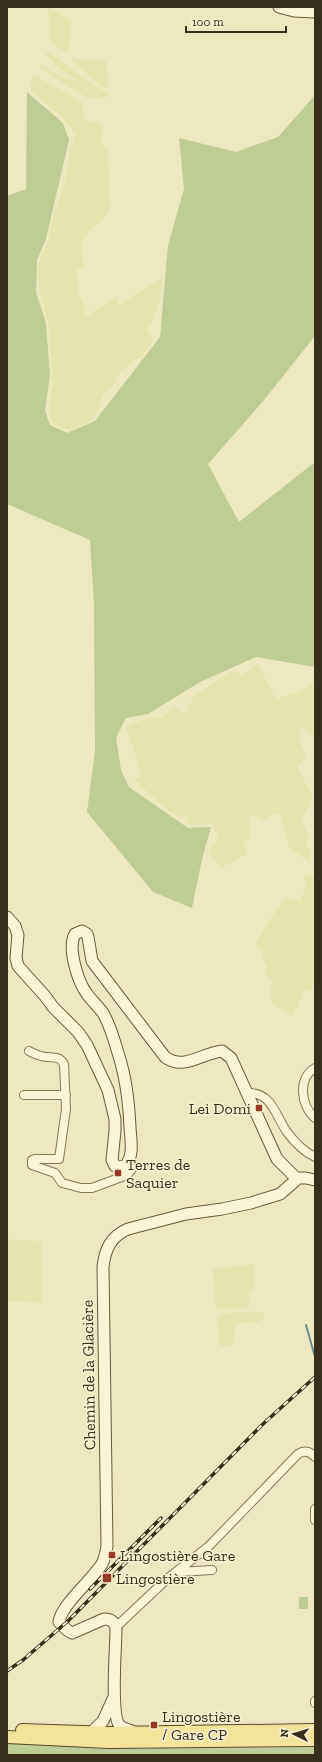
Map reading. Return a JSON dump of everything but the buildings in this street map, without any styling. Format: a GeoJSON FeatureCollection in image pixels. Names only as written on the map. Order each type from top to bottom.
{"type":"FeatureCollection","features":[{"type":"Feature","properties":{"kind":"main road"},"geometry":{"type":"LineString","coordinates":[[7,1729],[91,1733],[309,1730]]}},
{"type":"Feature","properties":{"kind":"main road"},"geometry":{"type":"LineString","coordinates":[[7,1737],[117,1742],[315,1740]]}},
{"type":"Feature","properties":{"kind":"street"},"geometry":{"type":"LineString","coordinates":[[279,7],[294,11],[315,12]]}},
{"type":"Feature","properties":{"kind":"street"},"geometry":{"type":"LineString","coordinates":[[7,917],[15,926],[18,935],[16,958],[18,966],[53,1007],[78,1032],[93,1056],[108,1090],[113,1108],[115,1131],[112,1160],[115,1166],[120,1167],[125,1166],[128,1163]]}},
{"type":"Feature","properties":{"kind":"street"},"geometry":{"type":"LineString","coordinates":[[29,1051],[43,1057],[56,1057],[62,1060],[64,1064],[66,1095],[64,1128],[59,1159],[35,1159],[32,1160],[32,1165],[55,1173],[62,1183],[81,1188],[92,1188],[127,1175],[132,1169],[128,1163],[131,1146],[126,1085],[119,1055],[108,1023],[98,1006],[84,990],[73,960],[71,946],[75,934],[82,931],[86,934],[92,961],[165,1057],[170,1061],[183,1063],[218,1052],[225,1052],[231,1058],[278,1159],[293,1178],[315,1180]]}},
{"type":"Feature","properties":{"kind":"street"},"geometry":{"type":"LineString","coordinates":[[315,1068],[306,1078],[303,1089],[304,1101],[310,1114],[315,1118]]}},
{"type":"Feature","properties":{"kind":"street"},"geometry":{"type":"LineString","coordinates":[[247,1093],[256,1092],[267,1099],[286,1131],[297,1144],[315,1157]]}},
{"type":"Feature","properties":{"kind":"street"},"geometry":{"type":"LineString","coordinates":[[24,1095],[66,1095]]}},
{"type":"Feature","properties":{"kind":"street","name":"Chemin de la Glacière"},"geometry":{"type":"LineString","coordinates":[[116,1627],[112,1621],[104,1619],[72,1633],[60,1622],[60,1616],[67,1606],[103,1562],[107,1546],[103,1274],[106,1250],[113,1238],[119,1232],[186,1214],[245,1204],[280,1194],[284,1192],[293,1178]]}},
{"type":"Feature","properties":{"kind":"street"},"geometry":{"type":"LineString","coordinates":[[139,1733],[126,1729],[120,1725],[116,1719],[114,1699],[116,1627],[177,1572],[208,1547],[298,1454],[303,1451],[309,1452],[315,1457]]}},
{"type":"Feature","properties":{"kind":"street"},"geometry":{"type":"LineString","coordinates":[[315,1509],[315,1520]]}},
{"type":"Feature","properties":{"kind":"street"},"geometry":{"type":"LineString","coordinates":[[177,1572],[212,1570]]}},
{"type":"Feature","properties":{"kind":"street"},"geometry":{"type":"LineString","coordinates":[[91,1733],[103,1721],[114,1699]]}},
{"type":"Feature","properties":{"kind":"street"},"geometry":{"type":"LineString","coordinates":[[309,1730],[315,1721]]}},
{"type":"Feature","properties":{"kind":"green space"},"geometry":{"type":"Polygon","coordinates":[[[48,7],[71,20],[69,52],[59,49],[50,39],[48,7]]]}},
{"type":"Feature","properties":{"kind":"green space"},"geometry":{"type":"Polygon","coordinates":[[[48,52],[96,87],[109,93],[105,98],[86,97],[39,67],[41,65],[63,78],[77,81],[61,70],[45,54],[48,52]]]}},
{"type":"Feature","properties":{"kind":"green space"},"geometry":{"type":"Polygon","coordinates":[[[70,59],[106,61],[109,87],[100,85],[70,59]]]}},
{"type":"Feature","properties":{"kind":"green space"},"geometry":{"type":"Polygon","coordinates":[[[33,75],[71,95],[83,104],[84,121],[97,122],[103,126],[101,142],[108,148],[110,209],[106,216],[88,232],[81,243],[84,268],[76,270],[79,282],[77,291],[84,304],[85,317],[117,297],[117,306],[162,278],[161,297],[152,322],[147,329],[153,339],[143,355],[120,371],[114,385],[104,394],[91,421],[69,430],[53,424],[49,413],[52,383],[49,327],[39,287],[38,268],[41,256],[47,245],[52,222],[64,184],[71,148],[76,135],[61,116],[30,91],[33,75]]]}},
{"type":"Feature","properties":{"kind":"green space"},"geometry":{"type":"Polygon","coordinates":[[[27,92],[63,123],[69,140],[46,239],[37,260],[36,292],[46,323],[50,375],[45,411],[50,425],[67,433],[95,421],[160,337],[168,245],[184,189],[179,138],[236,152],[278,137],[315,95],[315,336],[264,400],[208,464],[239,522],[315,462],[315,667],[256,657],[200,682],[148,714],[126,718],[116,738],[121,770],[129,787],[188,828],[211,827],[202,859],[192,908],[153,892],[87,812],[95,751],[94,604],[90,540],[7,504],[7,196],[26,189],[27,92]]]}},
{"type":"Feature","properties":{"kind":"green space"},"geometry":{"type":"Polygon","coordinates":[[[258,664],[276,699],[299,692],[315,681],[315,737],[302,726],[298,736],[306,757],[297,766],[312,795],[310,804],[301,819],[308,835],[306,845],[311,850],[309,861],[290,849],[279,812],[262,820],[252,814],[248,820],[251,837],[243,843],[248,853],[221,868],[209,851],[218,837],[212,824],[188,825],[188,817],[179,818],[173,812],[170,812],[134,780],[142,776],[126,727],[145,719],[163,717],[173,707],[186,714],[193,697],[210,685],[234,670],[242,676],[258,664]]]}},
{"type":"Feature","properties":{"kind":"green space"},"geometry":{"type":"Polygon","coordinates":[[[307,874],[315,878],[315,983],[310,991],[305,989],[297,1008],[292,1015],[272,1004],[270,990],[273,982],[265,972],[267,966],[262,959],[264,952],[255,945],[272,916],[287,897],[300,902],[307,883],[303,878],[307,874]]]}},
{"type":"Feature","properties":{"kind":"green space"},"geometry":{"type":"Polygon","coordinates":[[[7,1239],[41,1241],[42,1302],[7,1301],[7,1239]]]}},
{"type":"Feature","properties":{"kind":"green space"},"geometry":{"type":"Polygon","coordinates":[[[254,1264],[255,1289],[249,1290],[249,1308],[216,1309],[213,1269],[254,1264]]]}},
{"type":"Feature","properties":{"kind":"green space"},"geometry":{"type":"Polygon","coordinates":[[[263,1312],[265,1317],[259,1322],[235,1323],[234,1345],[220,1346],[217,1319],[222,1313],[263,1312]]]}},
{"type":"Feature","properties":{"kind":"green space"},"geometry":{"type":"Polygon","coordinates":[[[299,1597],[308,1597],[308,1609],[299,1609],[299,1597]]]}},
{"type":"Feature","properties":{"kind":"green space"},"geometry":{"type":"Polygon","coordinates":[[[7,1743],[122,1748],[315,1747],[315,1755],[7,1755],[7,1743]]]}},
{"type":"Feature","properties":{"kind":"waterway"},"geometry":{"type":"LineString","coordinates":[[306,1325],[315,1357]]}},
{"type":"Feature","properties":{"kind":"railway"},"geometry":{"type":"LineString","coordinates":[[7,1671],[23,1660],[68,1621],[263,1424],[315,1377]]}},
{"type":"Feature","properties":{"kind":"railway"},"geometry":{"type":"LineString","coordinates":[[90,1589],[161,1518]]}},
{"type":"Feature","properties":{"kind":"place","name":"Lei Domi"},"geometry":{"type":"Point","coordinates":[259,1108]}},
{"type":"Feature","properties":{"kind":"place","name":"Terres de Saquier"},"geometry":{"type":"Point","coordinates":[118,1173]}},
{"type":"Feature","properties":{"kind":"place","name":"Lingostière Gare"},"geometry":{"type":"Point","coordinates":[112,1555]}},
{"type":"Feature","properties":{"kind":"place","name":"Lingostière"},"geometry":{"type":"Point","coordinates":[107,1578]}},
{"type":"Feature","properties":{"kind":"place","name":"Lingostière / Gare CP"},"geometry":{"type":"Point","coordinates":[154,1725]}}]}
